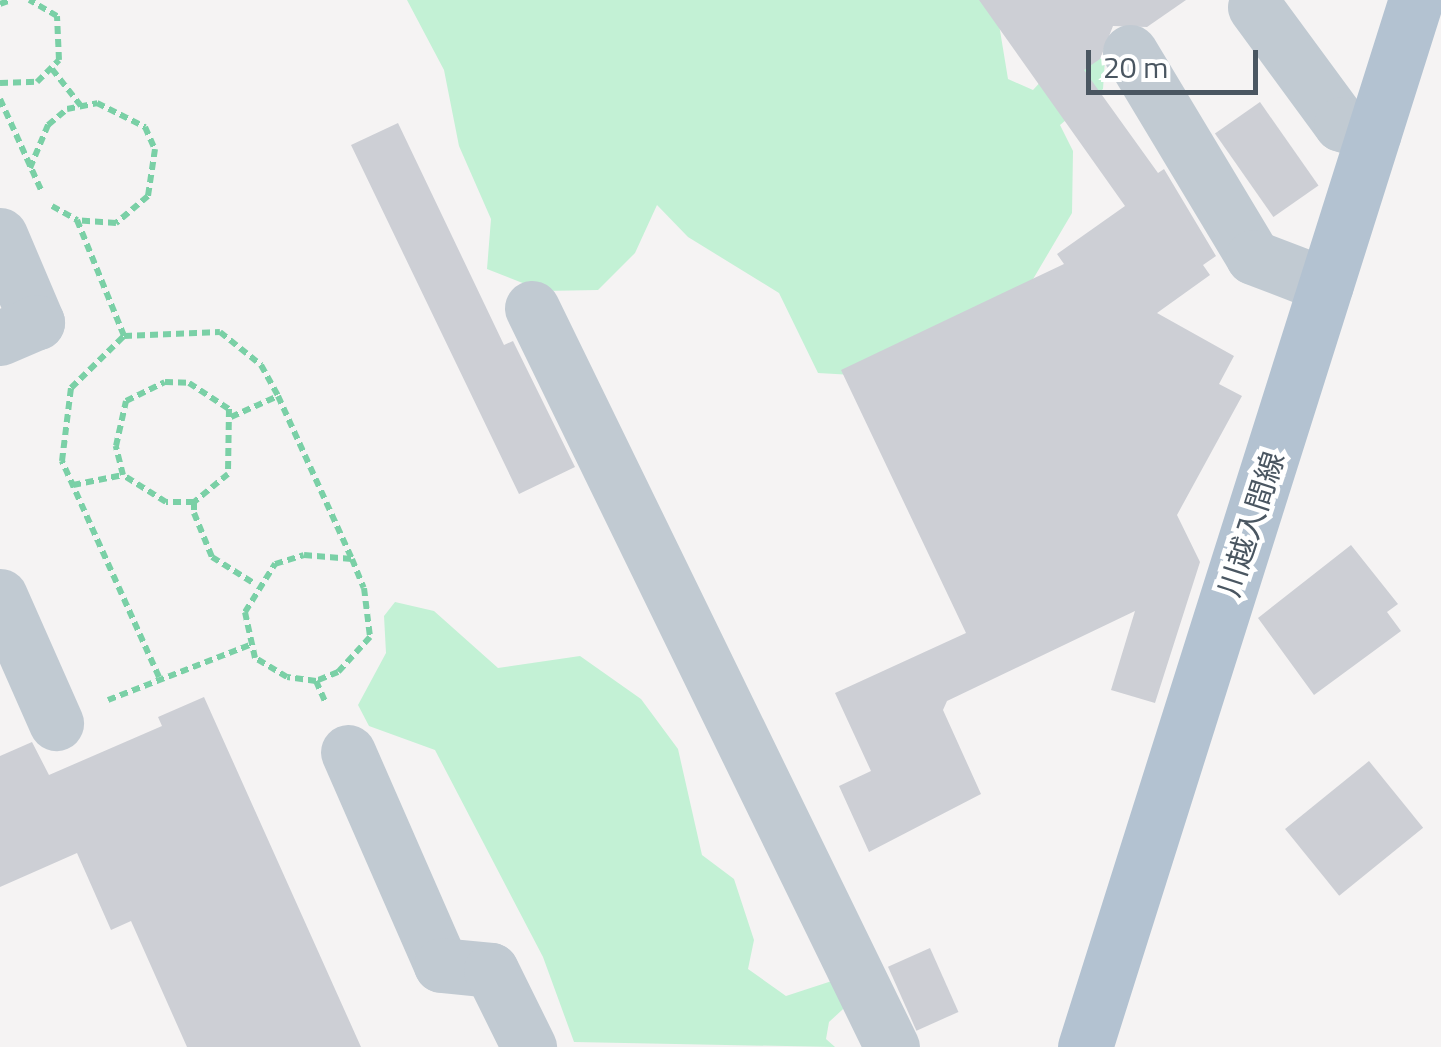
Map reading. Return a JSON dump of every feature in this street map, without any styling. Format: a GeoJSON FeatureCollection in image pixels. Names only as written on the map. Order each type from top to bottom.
{"type":"FeatureCollection","features":[{"type":"Feature","properties":{"kind":"main road","name":"川越入間線"},"geometry":{"type":"LineString","coordinates":[[1085,1047],[1326,285],[1410,4]]}},
{"type":"Feature","properties":{"kind":"lane"},"geometry":{"type":"LineString","coordinates":[[1255,8],[1341,124],[1373,134]]}},
{"type":"Feature","properties":{"kind":"lane"},"geometry":{"type":"LineString","coordinates":[[1130,52],[1253,257],[1326,285]]}},
{"type":"Feature","properties":{"kind":"lane"},"geometry":{"type":"LineString","coordinates":[[0,235],[37,322],[0,338]]}},
{"type":"Feature","properties":{"kind":"lane"},"geometry":{"type":"LineString","coordinates":[[532,308],[892,1047]]}},
{"type":"Feature","properties":{"kind":"lane"},"geometry":{"type":"LineString","coordinates":[[0,596],[56,722]]}},
{"type":"Feature","properties":{"kind":"lane"},"geometry":{"type":"LineString","coordinates":[[348,752],[440,965],[492,970],[530,1047]]}},
{"type":"Feature","properties":{"kind":"path"},"geometry":{"type":"LineString","coordinates":[[0,4],[11,0]]}},
{"type":"Feature","properties":{"kind":"path"},"geometry":{"type":"LineString","coordinates":[[0,82],[37,82],[52,69],[65,39],[57,16],[29,0]]}},
{"type":"Feature","properties":{"kind":"path"},"geometry":{"type":"LineString","coordinates":[[0,98],[30,168],[54,208],[78,220],[116,224],[148,196],[156,165],[136,119],[80,106],[52,69]]}},
{"type":"Feature","properties":{"kind":"path"},"geometry":{"type":"LineString","coordinates":[[30,168],[48,124],[80,106]]}},
{"type":"Feature","properties":{"kind":"path"},"geometry":{"type":"LineString","coordinates":[[78,220],[124,336]]}},
{"type":"Feature","properties":{"kind":"path"},"geometry":{"type":"LineString","coordinates":[[158,678],[62,462],[71,388],[124,336],[220,332],[261,366],[278,396],[352,559],[372,619],[361,655],[316,681],[287,678],[250,645],[245,612],[256,584],[304,554],[352,559]]}},
{"type":"Feature","properties":{"kind":"path"},"geometry":{"type":"LineString","coordinates":[[123,475],[118,425],[126,401],[145,388],[189,383],[231,417]]}},
{"type":"Feature","properties":{"kind":"path"},"geometry":{"type":"LineString","coordinates":[[231,417],[278,396]]}},
{"type":"Feature","properties":{"kind":"path"},"geometry":{"type":"LineString","coordinates":[[73,486],[123,475],[166,502],[194,502],[228,474],[231,417]]}},
{"type":"Feature","properties":{"kind":"path"},"geometry":{"type":"LineString","coordinates":[[194,502],[200,542],[232,577],[256,584]]}},
{"type":"Feature","properties":{"kind":"path"},"geometry":{"type":"LineString","coordinates":[[56,722],[158,678],[250,645]]}},
{"type":"Feature","properties":{"kind":"green space"},"geometry":{"type":"Polygon","coordinates":[[[407,0],[995,0],[1008,79],[1033,90],[1065,55],[1105,59],[1103,89],[1060,125],[1073,151],[1072,213],[1009,320],[905,378],[818,373],[779,293],[688,237],[657,205],[635,253],[598,290],[543,291],[487,269],[491,219],[459,146],[444,70],[407,0]]]}},
{"type":"Feature","properties":{"kind":"green space"},"geometry":{"type":"Polygon","coordinates":[[[395,602],[434,611],[498,668],[580,656],[641,699],[678,749],[702,855],[734,879],[754,940],[748,969],[786,996],[841,978],[854,999],[829,1022],[826,1039],[835,1047],[574,1042],[543,957],[435,750],[369,726],[358,705],[386,653],[384,616],[395,602]]]}},
{"type":"Feature","properties":{"kind":"building"},"geometry":{"type":"Polygon","coordinates":[[[979,0],[1186,0],[1147,27],[1113,26],[1100,59],[1084,70],[1158,173],[1164,169],[1216,256],[1203,265],[1210,275],[1157,313],[1234,356],[1219,384],[1242,396],[1177,515],[1200,562],[1155,703],[1111,690],[1135,611],[947,701],[943,710],[981,794],[869,852],[839,786],[871,771],[835,693],[966,633],[841,370],[1064,264],[1057,254],[1125,206],[979,0]]]}},
{"type":"Feature","properties":{"kind":"building"},"geometry":{"type":"Polygon","coordinates":[[[1260,102],[1319,186],[1273,217],[1215,134],[1260,102]]]}},
{"type":"Feature","properties":{"kind":"building"},"geometry":{"type":"Polygon","coordinates":[[[398,123],[504,345],[513,341],[575,467],[519,494],[351,145],[398,123]]]}},
{"type":"Feature","properties":{"kind":"building"},"geometry":{"type":"Polygon","coordinates":[[[1351,545],[1398,604],[1387,612],[1401,631],[1314,695],[1258,618],[1351,545]]]}},
{"type":"Feature","properties":{"kind":"building"},"geometry":{"type":"Polygon","coordinates":[[[204,697],[361,1047],[187,1047],[131,921],[111,930],[77,853],[0,887],[0,756],[32,742],[49,775],[162,726],[158,717],[204,697]]]}},
{"type":"Feature","properties":{"kind":"building"},"geometry":{"type":"Polygon","coordinates":[[[1369,761],[1423,828],[1339,896],[1285,829],[1369,761]]]}},
{"type":"Feature","properties":{"kind":"building"},"geometry":{"type":"Polygon","coordinates":[[[930,948],[958,1012],[916,1031],[888,967],[930,948]]]}}]}
